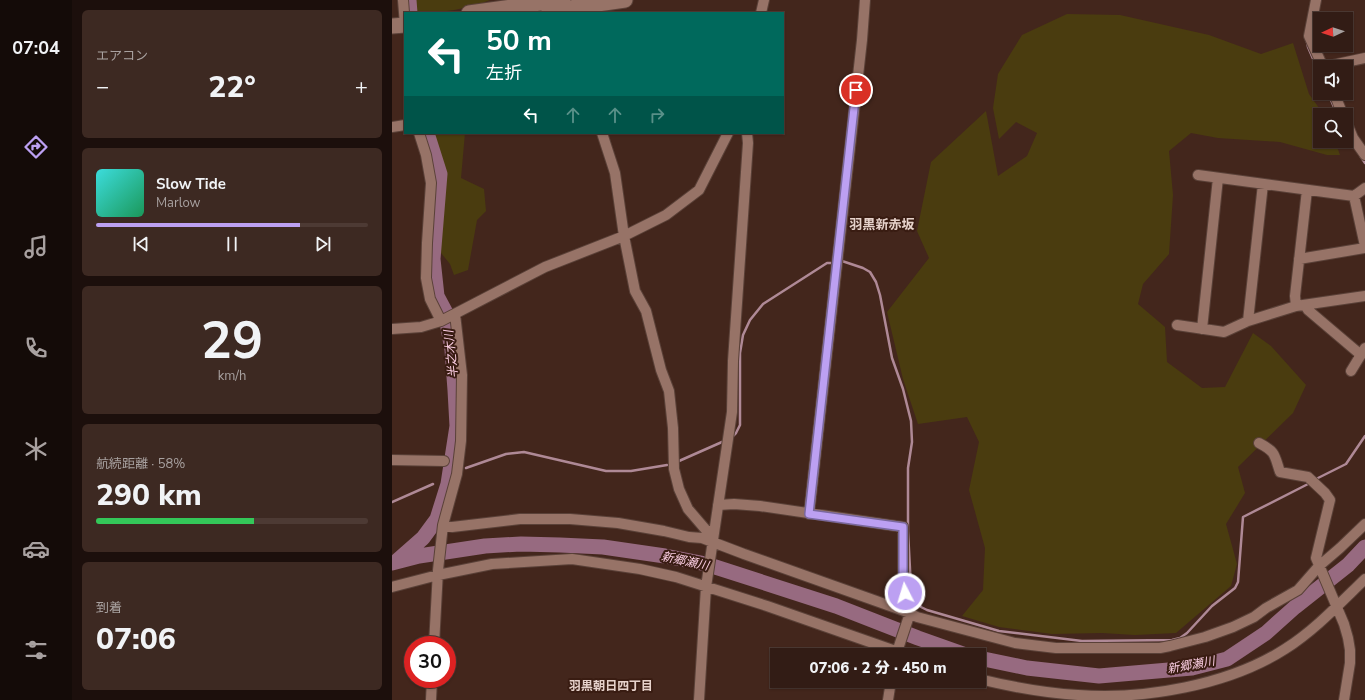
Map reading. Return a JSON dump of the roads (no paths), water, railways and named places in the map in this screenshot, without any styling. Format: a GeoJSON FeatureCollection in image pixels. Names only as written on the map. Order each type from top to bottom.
{"type":"FeatureCollection","features":[{"type":"Feature","properties":{"kind":"main road"},"geometry":{"type":"LineString","coordinates":[[476,12],[562,0]]}},
{"type":"Feature","properties":{"kind":"main road"},"geometry":{"type":"LineString","coordinates":[[551,12],[625,0]]}},
{"type":"Feature","properties":{"kind":"main road"},"geometry":{"type":"LineString","coordinates":[[392,26],[404,25]]}},
{"type":"Feature","properties":{"kind":"street"},"geometry":{"type":"LineString","coordinates":[[403,0],[404,12]]}},
{"type":"Feature","properties":{"kind":"street"},"geometry":{"type":"LineString","coordinates":[[761,12],[764,0]]}},
{"type":"Feature","properties":{"kind":"street"},"geometry":{"type":"LineString","coordinates":[[809,514],[865,0]]}},
{"type":"Feature","properties":{"kind":"street"},"geometry":{"type":"LineString","coordinates":[[1316,0],[1309,36],[1320,60]]}},
{"type":"Feature","properties":{"kind":"street"},"geometry":{"type":"LineString","coordinates":[[1353,61],[1365,58]]}},
{"type":"Feature","properties":{"kind":"street"},"geometry":{"type":"LineString","coordinates":[[392,126],[404,125]]}},
{"type":"Feature","properties":{"kind":"street"},"geometry":{"type":"LineString","coordinates":[[418,134],[426,155],[431,183],[426,278],[430,299],[441,321]]}},
{"type":"Feature","properties":{"kind":"street"},"geometry":{"type":"LineString","coordinates":[[602,134],[615,173],[624,236],[635,291],[646,311],[661,370],[669,391],[673,428],[674,469],[679,489],[688,509],[713,540]]}},
{"type":"Feature","properties":{"kind":"street"},"geometry":{"type":"LineString","coordinates":[[392,329],[421,327],[441,321],[545,267],[624,236],[666,215],[699,190],[727,134]]}},
{"type":"Feature","properties":{"kind":"street"},"geometry":{"type":"LineString","coordinates":[[699,700],[706,587],[732,412],[733,361],[748,143],[746,134]]}},
{"type":"Feature","properties":{"kind":"street"},"geometry":{"type":"LineString","coordinates":[[1353,138],[1365,155]]}},
{"type":"Feature","properties":{"kind":"street"},"geometry":{"type":"LineString","coordinates":[[1198,175],[1354,196],[1365,188]]}},
{"type":"Feature","properties":{"kind":"street"},"geometry":{"type":"LineString","coordinates":[[1202,329],[1218,178]]}},
{"type":"Feature","properties":{"kind":"street"},"geometry":{"type":"LineString","coordinates":[[1248,321],[1263,184]]}},
{"type":"Feature","properties":{"kind":"street"},"geometry":{"type":"LineString","coordinates":[[1307,190],[1295,296],[1300,306],[1308,310],[1363,351],[1351,371]]}},
{"type":"Feature","properties":{"kind":"street"},"geometry":{"type":"LineString","coordinates":[[1299,258],[1365,247],[1354,196]]}},
{"type":"Feature","properties":{"kind":"street"},"geometry":{"type":"LineString","coordinates":[[1177,325],[1224,332],[1248,321],[1300,306],[1365,296]]}},
{"type":"Feature","properties":{"kind":"street"},"geometry":{"type":"LineString","coordinates":[[434,636],[438,572],[443,527],[457,474],[461,441],[462,375],[455,314]]}},
{"type":"Feature","properties":{"kind":"street"},"geometry":{"type":"LineString","coordinates":[[1259,443],[1274,453],[1280,472],[1310,479],[1319,486],[1330,500],[1316,558],[1344,624],[1350,650],[1349,673],[1344,700]]}},
{"type":"Feature","properties":{"kind":"street"},"geometry":{"type":"LineString","coordinates":[[392,460],[444,461]]}},
{"type":"Feature","properties":{"kind":"street"},"geometry":{"type":"LineString","coordinates":[[718,505],[734,504],[760,506],[903,527],[903,575],[905,593],[910,614],[898,648]]}},
{"type":"Feature","properties":{"kind":"street"},"geometry":{"type":"LineString","coordinates":[[443,527],[520,520],[570,519],[618,523],[689,537],[713,540],[744,554],[910,614],[917,618],[1015,643],[1056,648],[1160,648],[1205,637],[1233,627],[1254,617],[1266,608],[1298,590],[1319,566],[1365,524]]}},
{"type":"Feature","properties":{"kind":"street"},"geometry":{"type":"LineString","coordinates":[[392,587],[438,572],[492,564],[572,559],[640,569],[676,577],[767,606],[882,648]]}},
{"type":"Feature","properties":{"kind":"street"},"geometry":{"type":"LineString","coordinates":[[986,681],[1017,688],[1079,695],[1126,695],[1195,686],[1210,682],[1242,671],[1269,659],[1286,648],[1307,633],[1335,603],[1365,579]]}},
{"type":"Feature","properties":{"kind":"street"},"geometry":{"type":"LineString","coordinates":[[431,700],[432,688]]}},
{"type":"Feature","properties":{"kind":"street"},"geometry":{"type":"LineString","coordinates":[[888,700],[890,688]]}},
{"type":"Feature","properties":{"kind":"waterway","name":"半之木川"},"geometry":{"type":"LineString","coordinates":[[409,0],[410,12]]}},
{"type":"Feature","properties":{"kind":"waterway"},"geometry":{"type":"LineString","coordinates":[[1307,42],[1314,60]]}},
{"type":"Feature","properties":{"kind":"waterway"},"geometry":{"type":"LineString","coordinates":[[1331,100],[1334,107]]}},
{"type":"Feature","properties":{"kind":"waterway","name":"半之木川"},"geometry":{"type":"LineString","coordinates":[[398,560],[423,538],[437,519],[448,484],[457,426],[452,350],[445,311],[437,296],[433,259],[440,174],[427,134]]}},
{"type":"Feature","properties":{"kind":"waterway"},"geometry":{"type":"LineString","coordinates":[[1361,157],[1365,163]]}},
{"type":"Feature","properties":{"kind":"waterway"},"geometry":{"type":"LineString","coordinates":[[842,261],[870,272],[876,282],[880,295],[892,358],[903,389],[911,421],[912,442],[908,468],[908,531],[911,588],[914,598],[921,607],[927,610],[999,631],[1082,641],[1172,640],[1180,638],[1187,633],[1212,606],[1235,588],[1238,582],[1243,517],[1310,483]]}},
{"type":"Feature","properties":{"kind":"waterway"},"geometry":{"type":"LineString","coordinates":[[733,436],[740,425],[740,353],[743,335],[750,320],[763,304],[827,263],[831,263]]}},
{"type":"Feature","properties":{"kind":"waterway"},"geometry":{"type":"LineString","coordinates":[[1314,480],[1346,464],[1365,436]]}},
{"type":"Feature","properties":{"kind":"waterway"},"geometry":{"type":"LineString","coordinates":[[679,461],[722,442]]}},
{"type":"Feature","properties":{"kind":"waterway"},"geometry":{"type":"LineString","coordinates":[[466,468],[506,454],[524,452],[606,471],[631,471],[667,465]]}},
{"type":"Feature","properties":{"kind":"waterway"},"geometry":{"type":"LineString","coordinates":[[392,502],[433,484]]}},
{"type":"Feature","properties":{"kind":"waterway","name":"新郷瀬川"},"geometry":{"type":"LineString","coordinates":[[392,563],[419,556],[485,546],[521,544],[603,547],[665,556],[706,564],[836,606],[946,648]]}},
{"type":"Feature","properties":{"kind":"waterway","name":"新郷瀬川"},"geometry":{"type":"LineString","coordinates":[[986,659],[1027,668],[1099,676],[1192,668],[1227,659],[1266,633],[1295,607],[1348,565],[1365,547]]}},
{"type":"Feature","properties":{"kind":"district","name":"羽黒新赤坂"},"geometry":{"type":"Point","coordinates":[882,225]}},
{"type":"Feature","properties":{"kind":"district","name":"羽黒朝日四丁目"},"geometry":{"type":"Point","coordinates":[611,686]}}]}
